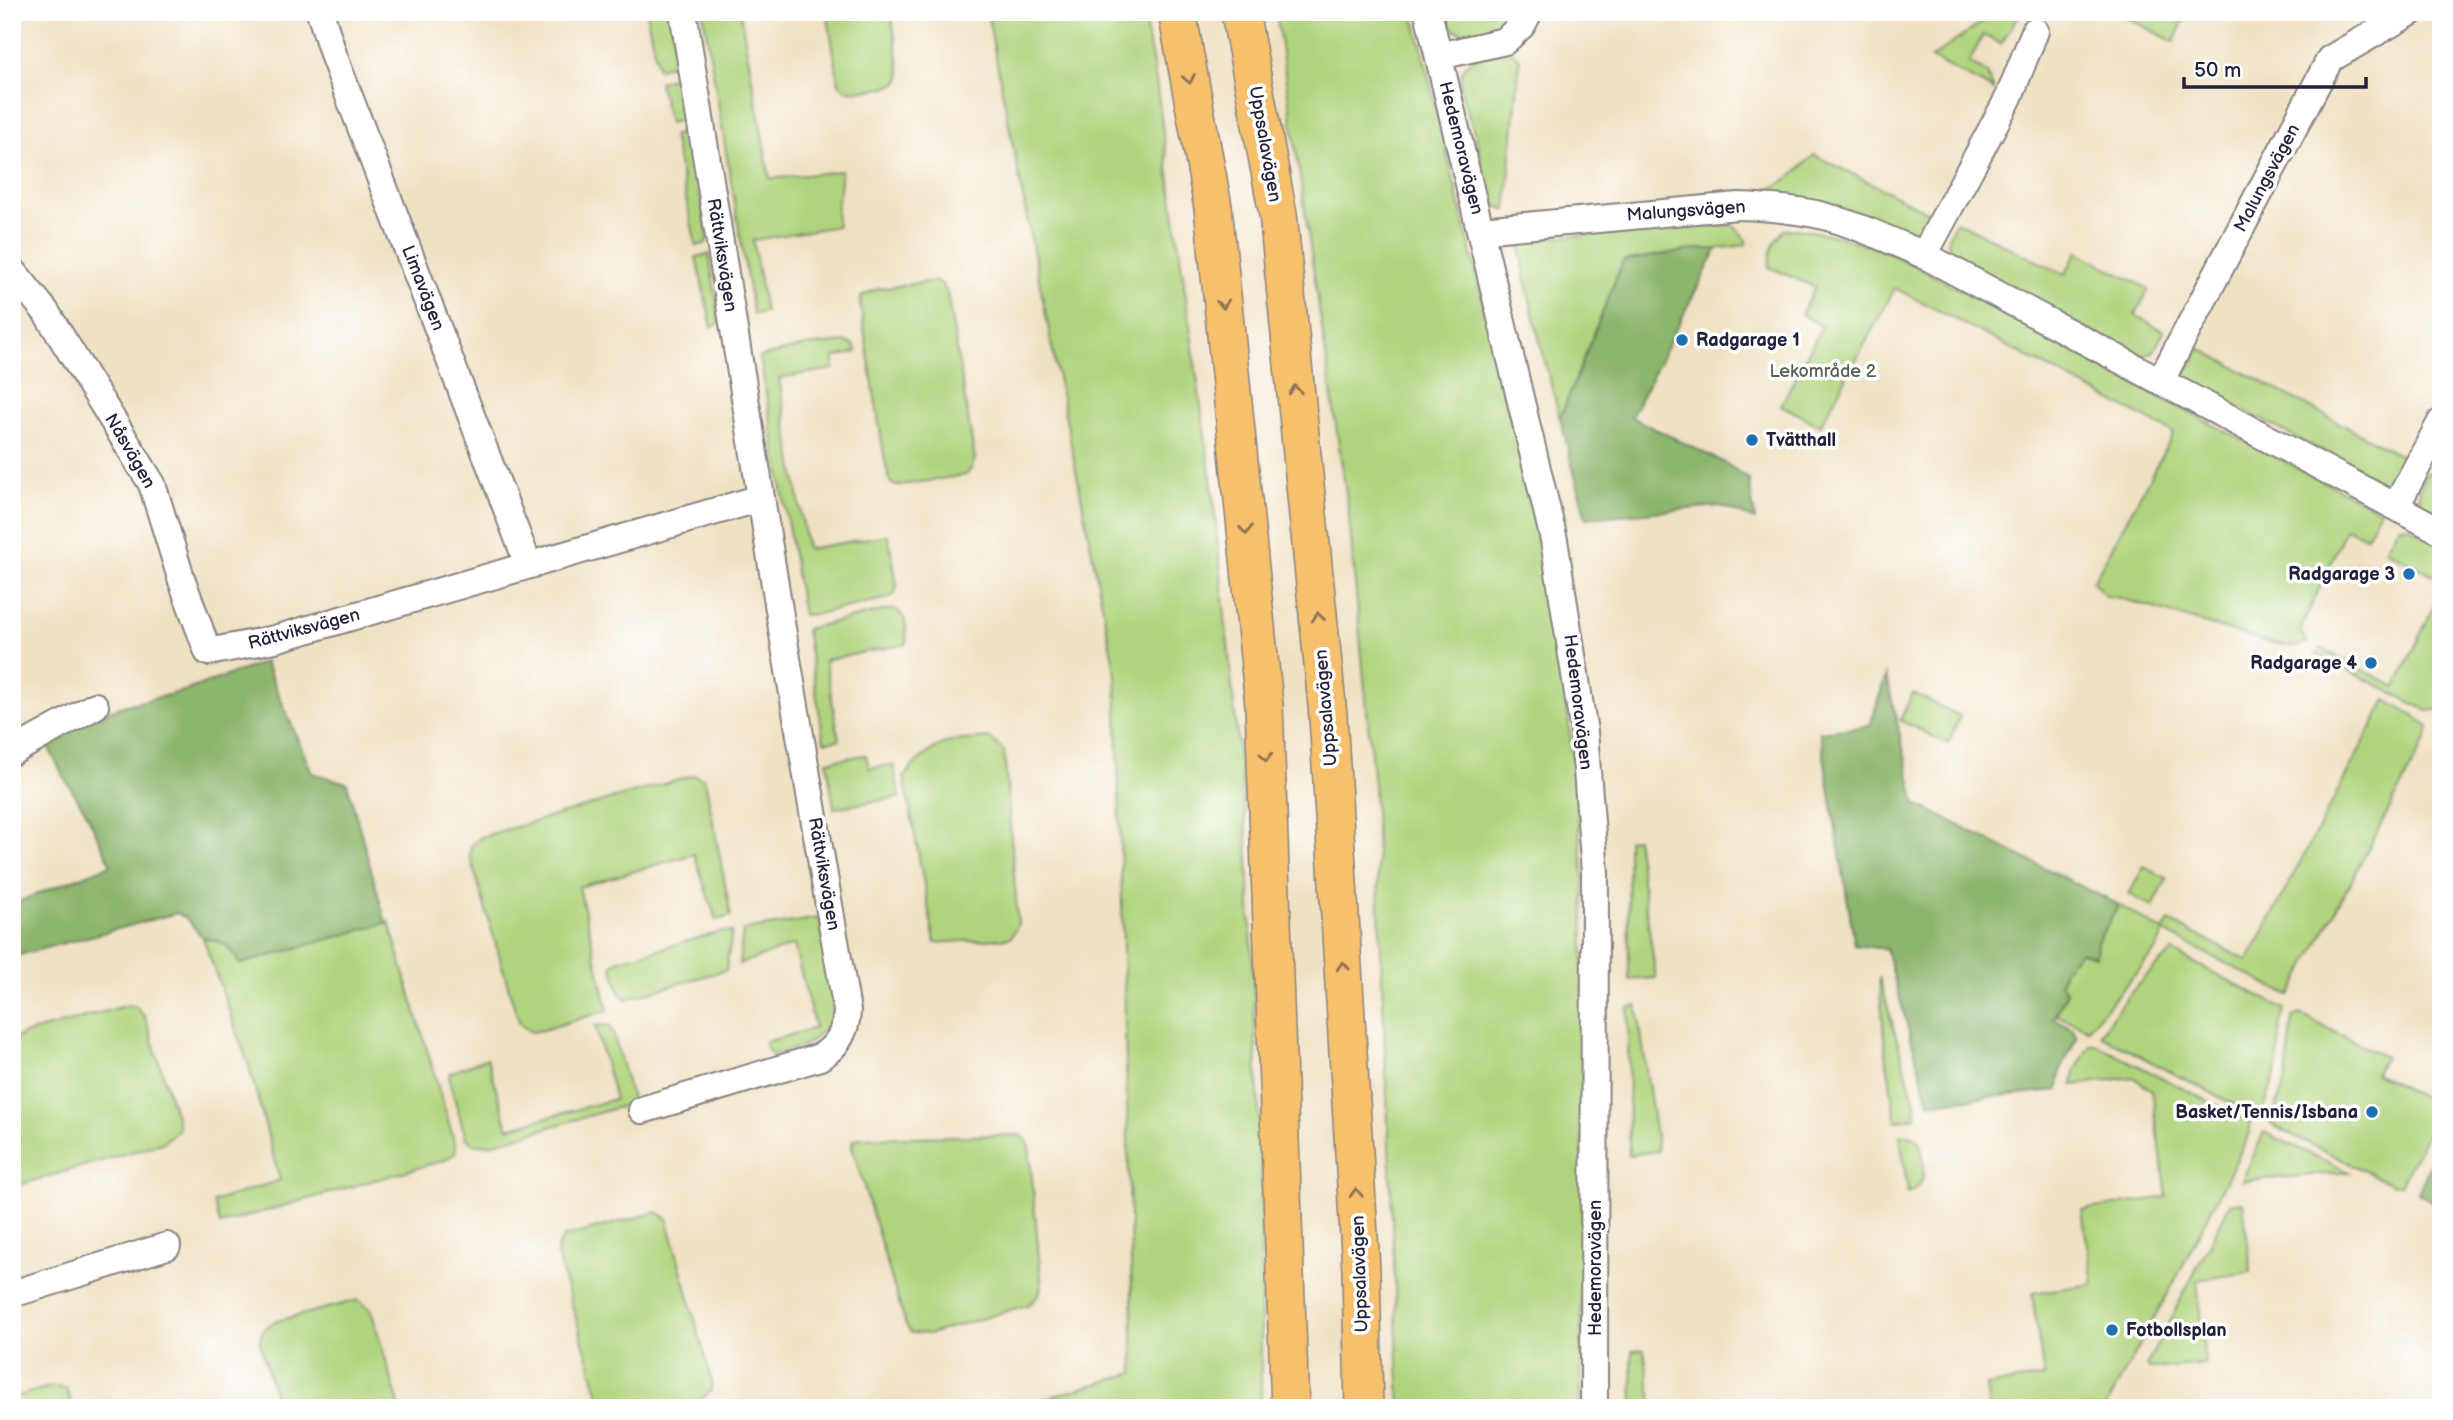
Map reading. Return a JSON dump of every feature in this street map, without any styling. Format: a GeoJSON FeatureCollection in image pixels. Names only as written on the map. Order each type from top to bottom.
{"type":"FeatureCollection","features":[{"type":"Feature","properties":{"kind":"highway"},"geometry":{"type":"LineString","coordinates":[[1177,12],[1213,207],[1264,705],[1290,1408]]}},
{"type":"Feature","properties":{"kind":"highway","name":"Uppsalavägen"},"geometry":{"type":"LineString","coordinates":[[1240,12],[1278,214],[1328,715],[1361,1270],[1364,1408]]}},
{"type":"Feature","properties":{"kind":"street","name":"Limavägen"},"geometry":{"type":"LineString","coordinates":[[320,12],[334,57],[528,564]]}},
{"type":"Feature","properties":{"kind":"street","name":"Rättviksvägen"},"geometry":{"type":"LineString","coordinates":[[642,1110],[820,1057],[833,1049],[846,1025],[847,1011],[761,498],[684,12]]}},
{"type":"Feature","properties":{"kind":"street","name":"Hedemoravägen"},"geometry":{"type":"LineString","coordinates":[[1428,12],[1553,540],[1584,732],[1595,873],[1594,1408]]}},
{"type":"Feature","properties":{"kind":"street"},"geometry":{"type":"LineString","coordinates":[[1439,56],[1505,41],[1522,25],[1529,12]]}},
{"type":"Feature","properties":{"kind":"street","name":"Malungsvägen"},"geometry":{"type":"LineString","coordinates":[[2161,380],[2330,59],[2411,12]]}},
{"type":"Feature","properties":{"kind":"street"},"geometry":{"type":"LineString","coordinates":[[1924,255],[2009,97],[2035,32]]}},
{"type":"Feature","properties":{"kind":"street","name":"Malungsvägen"},"geometry":{"type":"LineString","coordinates":[[1481,230],[1738,206],[1769,207],[1822,215],[1924,255],[2441,531]]}},
{"type":"Feature","properties":{"kind":"street","name":"Nåsvägen"},"geometry":{"type":"LineString","coordinates":[[12,270],[46,312],[152,484],[181,581],[208,652]]}},
{"type":"Feature","properties":{"kind":"street"},"geometry":{"type":"LineString","coordinates":[[2396,506],[2441,422]]}},
{"type":"Feature","properties":{"kind":"street","name":"Rättviksvägen"},"geometry":{"type":"LineString","coordinates":[[208,652],[275,639],[761,498]]}},
{"type":"Feature","properties":{"kind":"street"},"geometry":{"type":"LineString","coordinates":[[12,752],[96,706]]}},
{"type":"Feature","properties":{"kind":"street"},"geometry":{"type":"LineString","coordinates":[[12,1294],[167,1246]]}},
{"type":"Feature","properties":{"kind":"green space"},"geometry":{"type":"Polygon","coordinates":[[[646,12],[671,12],[675,62],[658,69],[646,12]]]}},
{"type":"Feature","properties":{"kind":"green space"},"geometry":{"type":"Polygon","coordinates":[[[703,12],[740,12],[770,179],[841,171],[838,226],[753,240],[765,312],[753,314],[703,12]]]}},
{"type":"Feature","properties":{"kind":"green space"},"geometry":{"type":"Polygon","coordinates":[[[827,12],[891,12],[901,77],[898,83],[879,89],[859,90],[846,90],[839,84],[827,12]]]}},
{"type":"Feature","properties":{"kind":"green space"},"geometry":{"type":"Polygon","coordinates":[[[987,12],[1143,12],[1157,88],[1212,486],[1247,836],[1261,1164],[1261,1408],[1012,1408],[1134,1373],[1116,676],[987,12]]]}},
{"type":"Feature","properties":{"kind":"green space"},"geometry":{"type":"Polygon","coordinates":[[[1276,12],[1413,12],[1541,541],[1560,653],[1584,877],[1581,1408],[1400,1408],[1374,786],[1348,507],[1276,12]]]}},
{"type":"Feature","properties":{"kind":"green space"},"geometry":{"type":"Polygon","coordinates":[[[1442,12],[1512,12],[1504,21],[1485,32],[1466,34],[1449,23],[1442,12]]]}},
{"type":"Feature","properties":{"kind":"green space"},"geometry":{"type":"Polygon","coordinates":[[[1997,12],[2029,12],[2017,18],[2001,44],[1983,35],[1969,63],[1986,72],[1994,90],[1931,58],[1997,12]]]}},
{"type":"Feature","properties":{"kind":"green space"},"geometry":{"type":"Polygon","coordinates":[[[2116,12],[2187,12],[2174,42],[2116,12]]]}},
{"type":"Feature","properties":{"kind":"green space"},"geometry":{"type":"Polygon","coordinates":[[[1500,52],[1513,52],[1520,60],[1506,210],[1494,204],[1486,191],[1478,144],[1461,83],[1461,74],[1468,63],[1500,52]]]}},
{"type":"Feature","properties":{"kind":"green space"},"geometry":{"type":"Polygon","coordinates":[[[676,77],[681,82],[685,119],[669,123],[659,82],[676,77]]]}},
{"type":"Feature","properties":{"kind":"green space"},"geometry":{"type":"Polygon","coordinates":[[[687,133],[690,138],[708,238],[705,244],[696,246],[673,136],[687,133]]]}},
{"type":"Feature","properties":{"kind":"green space"},"geometry":{"type":"Polygon","coordinates":[[[1814,155],[1935,215],[1922,230],[1903,234],[1749,201],[1791,177],[1814,155]]]}},
{"type":"Feature","properties":{"kind":"green space"},"geometry":{"type":"Polygon","coordinates":[[[1956,221],[2065,275],[2077,252],[2149,289],[2135,315],[2164,331],[2154,351],[2144,356],[2130,352],[1959,262],[1951,252],[1948,242],[1956,221]]]}},
{"type":"Feature","properties":{"kind":"green space"},"geometry":{"type":"Polygon","coordinates":[[[1733,225],[1746,239],[1746,245],[1698,249],[1623,261],[1560,418],[1528,288],[1520,244],[1524,239],[1733,225]]]}},
{"type":"Feature","properties":{"kind":"green space","name":"Lekområde 2"},"geometry":{"type":"Polygon","coordinates":[[[1796,229],[1831,235],[1889,252],[2186,411],[2380,510],[2366,537],[2346,528],[2300,632],[2308,642],[2296,647],[2267,642],[2106,596],[2093,582],[2174,433],[1895,288],[1820,426],[1781,405],[1822,326],[1801,314],[1815,287],[1769,267],[1771,251],[1777,239],[1784,230],[1796,229]]]}},
{"type":"Feature","properties":{"kind":"green space"},"geometry":{"type":"Polygon","coordinates":[[[1698,249],[1717,249],[1631,417],[1725,463],[1749,479],[1755,520],[1721,506],[1586,518],[1560,418],[1623,261],[1698,249]]]}},
{"type":"Feature","properties":{"kind":"green space"},"geometry":{"type":"Polygon","coordinates":[[[709,254],[720,323],[712,327],[696,257],[709,254]]]}},
{"type":"Feature","properties":{"kind":"green space"},"geometry":{"type":"Polygon","coordinates":[[[934,281],[942,284],[947,293],[975,459],[966,475],[895,486],[890,482],[885,461],[860,304],[862,296],[877,289],[934,281]]]}},
{"type":"Feature","properties":{"kind":"green space"},"geometry":{"type":"Polygon","coordinates":[[[845,342],[854,345],[857,352],[834,357],[834,369],[779,378],[807,549],[888,535],[897,584],[895,594],[889,598],[803,615],[760,357],[805,346],[845,342]]]}},
{"type":"Feature","properties":{"kind":"green space"},"geometry":{"type":"Polygon","coordinates":[[[2199,348],[2407,459],[2391,488],[2183,378],[2199,348]]]}},
{"type":"Feature","properties":{"kind":"green space"},"geometry":{"type":"Polygon","coordinates":[[[2427,472],[2441,479],[2441,517],[2427,508],[2420,499],[2420,488],[2427,472]]]}},
{"type":"Feature","properties":{"kind":"green space"},"geometry":{"type":"Polygon","coordinates":[[[2406,525],[2441,545],[2441,579],[2385,550],[2398,527],[2406,525]]]}},
{"type":"Feature","properties":{"kind":"green space"},"geometry":{"type":"Polygon","coordinates":[[[2441,591],[2441,709],[2428,711],[2316,654],[2320,648],[2396,687],[2441,591]]]}},
{"type":"Feature","properties":{"kind":"green space"},"geometry":{"type":"Polygon","coordinates":[[[897,610],[905,620],[907,644],[825,660],[839,740],[824,742],[806,629],[897,610]]]}},
{"type":"Feature","properties":{"kind":"green space"},"geometry":{"type":"Polygon","coordinates":[[[265,662],[312,773],[347,783],[386,923],[240,964],[229,947],[203,938],[188,920],[177,913],[12,957],[12,904],[111,865],[86,812],[47,744],[90,718],[123,706],[184,691],[265,662]]]}},
{"type":"Feature","properties":{"kind":"green space"},"geometry":{"type":"Polygon","coordinates":[[[1886,675],[1916,804],[2119,905],[2097,942],[2096,956],[2080,952],[2064,969],[2060,984],[2067,992],[2053,1018],[2072,1028],[2077,1037],[2060,1072],[2059,1090],[1929,1103],[1886,949],[1855,945],[1820,732],[1870,726],[1886,675]]]}},
{"type":"Feature","properties":{"kind":"green space"},"geometry":{"type":"Polygon","coordinates":[[[1913,693],[1960,716],[1948,744],[1900,720],[1913,693]]]}},
{"type":"Feature","properties":{"kind":"green space"},"geometry":{"type":"Polygon","coordinates":[[[2386,700],[2425,723],[2429,727],[2427,738],[2290,996],[2164,932],[2156,950],[2088,1029],[2056,1015],[2067,992],[2060,984],[2064,969],[2080,952],[2097,942],[2119,905],[2163,931],[2169,921],[2248,961],[2386,700]]]}},
{"type":"Feature","properties":{"kind":"green space"},"geometry":{"type":"Polygon","coordinates":[[[990,738],[1004,751],[1018,925],[1010,938],[935,943],[904,777],[912,766],[943,744],[990,738]]]}},
{"type":"Feature","properties":{"kind":"green space"},"geometry":{"type":"Polygon","coordinates":[[[866,755],[869,768],[893,765],[900,797],[834,808],[827,761],[866,755]]]}},
{"type":"Feature","properties":{"kind":"green space"},"geometry":{"type":"Polygon","coordinates":[[[694,775],[704,779],[706,785],[731,916],[716,920],[694,854],[579,887],[608,1010],[531,1032],[520,1024],[515,1010],[470,856],[471,846],[481,837],[694,775]]]}},
{"type":"Feature","properties":{"kind":"green space"},"geometry":{"type":"Polygon","coordinates":[[[1636,838],[1656,978],[1629,980],[1628,840],[1636,838]]]}},
{"type":"Feature","properties":{"kind":"green space"},"geometry":{"type":"Polygon","coordinates":[[[2144,866],[2167,879],[2153,907],[2129,894],[2144,866]]]}},
{"type":"Feature","properties":{"kind":"green space"},"geometry":{"type":"Polygon","coordinates":[[[820,918],[835,1007],[819,1035],[803,1046],[772,1055],[765,1042],[815,1028],[794,945],[739,964],[743,930],[820,918]]]}},
{"type":"Feature","properties":{"kind":"green space"},"geometry":{"type":"Polygon","coordinates":[[[389,922],[456,1147],[455,1153],[445,1160],[220,1224],[213,1202],[280,1180],[249,1066],[203,938],[225,946],[240,964],[389,922]]]}},
{"type":"Feature","properties":{"kind":"green space"},"geometry":{"type":"Polygon","coordinates":[[[720,932],[732,932],[726,970],[626,999],[621,995],[612,967],[616,961],[720,932]]]}},
{"type":"Feature","properties":{"kind":"green space"},"geometry":{"type":"Polygon","coordinates":[[[2173,952],[2285,1009],[2277,1068],[2262,1116],[2248,1112],[2100,1035],[2133,990],[2173,952]]]}},
{"type":"Feature","properties":{"kind":"green space"},"geometry":{"type":"Polygon","coordinates":[[[1879,977],[1915,1103],[1916,1117],[1896,1121],[1885,1048],[1879,977]]]}},
{"type":"Feature","properties":{"kind":"green space"},"geometry":{"type":"Polygon","coordinates":[[[128,1005],[136,1007],[145,1017],[178,1130],[162,1143],[12,1187],[12,1040],[24,1034],[128,1005]]]}},
{"type":"Feature","properties":{"kind":"green space"},"geometry":{"type":"Polygon","coordinates":[[[1637,1006],[1658,1151],[1629,1155],[1628,1008],[1637,1006]]]}},
{"type":"Feature","properties":{"kind":"green space"},"geometry":{"type":"Polygon","coordinates":[[[2299,1014],[2385,1057],[2375,1073],[2441,1107],[2400,1185],[2393,1185],[2270,1124],[2286,1079],[2293,1018],[2299,1014]]]}},
{"type":"Feature","properties":{"kind":"green space"},"geometry":{"type":"Polygon","coordinates":[[[595,1026],[610,1026],[613,1033],[633,1103],[488,1145],[472,1143],[466,1138],[449,1080],[450,1073],[487,1058],[508,1128],[615,1099],[595,1026]]]}},
{"type":"Feature","properties":{"kind":"green space"},"geometry":{"type":"Polygon","coordinates":[[[2090,1045],[2097,1045],[2250,1122],[2250,1133],[2178,1275],[2105,1408],[1989,1408],[1986,1386],[2044,1377],[2032,1293],[2093,1284],[2082,1210],[2167,1197],[2152,1090],[2133,1077],[2073,1085],[2075,1071],[2090,1045]]]}},
{"type":"Feature","properties":{"kind":"green space"},"geometry":{"type":"Polygon","coordinates":[[[2264,1132],[2349,1172],[2242,1181],[2264,1132]]]}},
{"type":"Feature","properties":{"kind":"green space"},"geometry":{"type":"Polygon","coordinates":[[[1020,1135],[1026,1139],[1029,1146],[1041,1279],[1038,1295],[1030,1304],[930,1334],[911,1333],[905,1323],[852,1147],[853,1140],[1020,1135]]]}},
{"type":"Feature","properties":{"kind":"green space"},"geometry":{"type":"Polygon","coordinates":[[[1900,1135],[1918,1139],[1924,1162],[1920,1183],[1908,1193],[1900,1135]]]}},
{"type":"Feature","properties":{"kind":"green space"},"geometry":{"type":"Polygon","coordinates":[[[2441,1139],[2441,1206],[2418,1193],[2441,1139]]]}},
{"type":"Feature","properties":{"kind":"green space"},"geometry":{"type":"Polygon","coordinates":[[[2243,1202],[2251,1272],[2197,1280],[2205,1364],[2149,1369],[2146,1366],[2230,1204],[2243,1202]]]}},
{"type":"Feature","properties":{"kind":"green space"},"geometry":{"type":"Polygon","coordinates":[[[657,1212],[667,1218],[712,1382],[711,1391],[701,1399],[675,1407],[603,1408],[557,1255],[558,1246],[564,1237],[657,1212]]]}},
{"type":"Feature","properties":{"kind":"green space"},"geometry":{"type":"Polygon","coordinates":[[[358,1300],[371,1310],[400,1408],[278,1408],[260,1343],[264,1329],[277,1321],[358,1300]]]}},
{"type":"Feature","properties":{"kind":"green space"},"geometry":{"type":"Polygon","coordinates":[[[1644,1350],[1653,1408],[1633,1408],[1632,1351],[1644,1350]]]}},
{"type":"Feature","properties":{"kind":"green space"},"geometry":{"type":"Polygon","coordinates":[[[49,1387],[66,1388],[73,1408],[12,1408],[12,1398],[49,1387]]]}},
{"type":"Feature","properties":{"kind":"place","name":"Radgarage 1"},"geometry":{"type":"Point","coordinates":[1682,340]}},
{"type":"Feature","properties":{"kind":"place","name":"Tvätthall"},"geometry":{"type":"Point","coordinates":[1752,440]}},
{"type":"Feature","properties":{"kind":"place","name":"Radgarage 3"},"geometry":{"type":"Point","coordinates":[2409,574]}},
{"type":"Feature","properties":{"kind":"place","name":"Radgarage 4"},"geometry":{"type":"Point","coordinates":[2371,663]}},
{"type":"Feature","properties":{"kind":"place","name":"Basket/Tennis/Isbana"},"geometry":{"type":"Point","coordinates":[2372,1112]}},
{"type":"Feature","properties":{"kind":"place","name":"Fotbollsplan"},"geometry":{"type":"Point","coordinates":[2112,1330]}}]}
